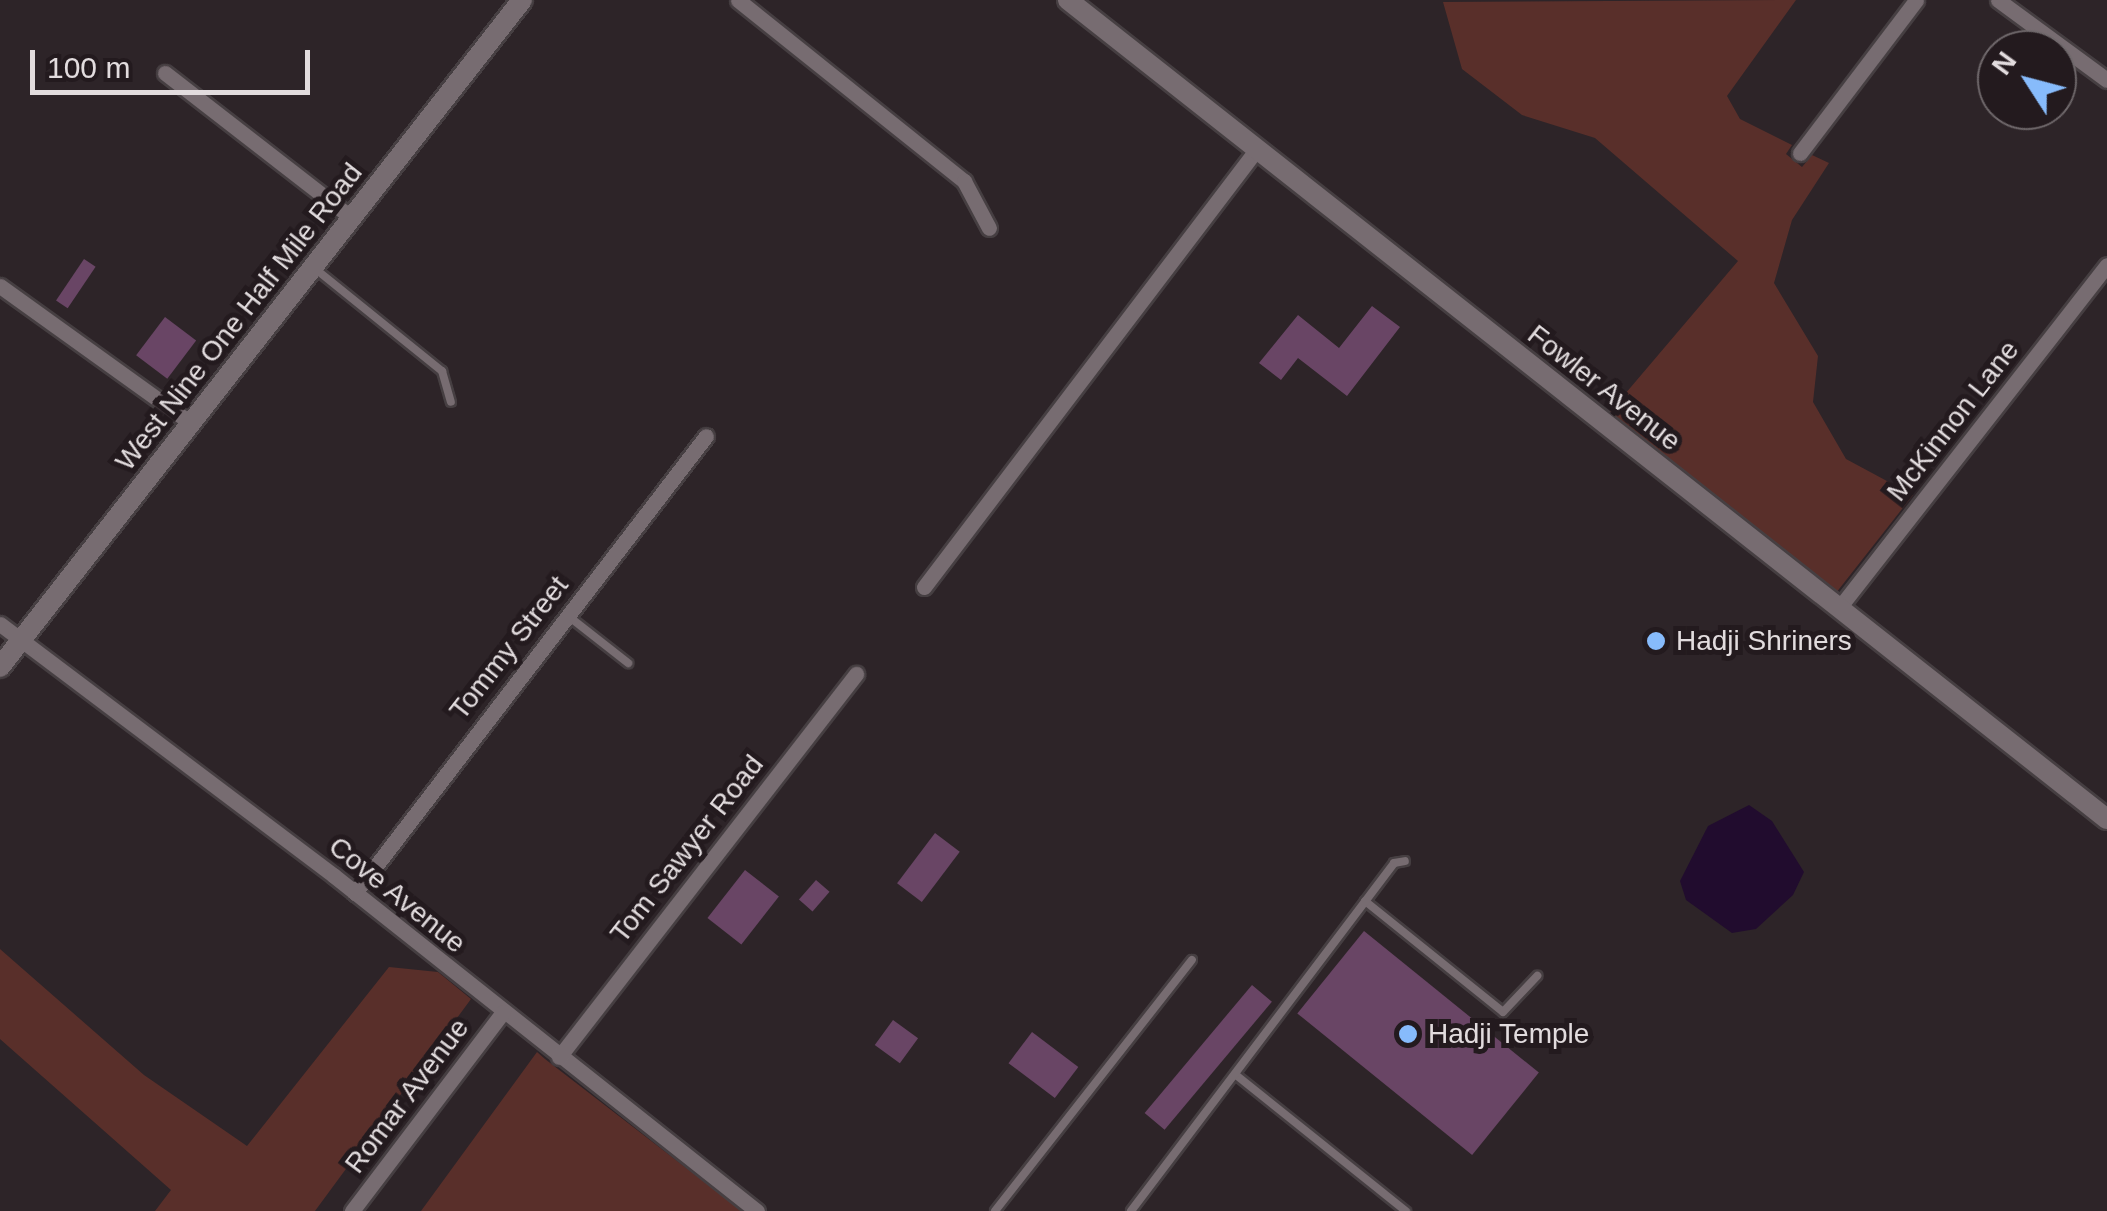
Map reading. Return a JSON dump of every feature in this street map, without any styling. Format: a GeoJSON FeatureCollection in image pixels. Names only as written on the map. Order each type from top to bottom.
{"type":"FeatureCollection","features":[{"type":"Feature","properties":{"kind":"street","name":"West Nine One Half Mile Road"},"geometry":{"type":"LineString","coordinates":[[0,667],[522,0]]}},
{"type":"Feature","properties":{"kind":"street"},"geometry":{"type":"LineString","coordinates":[[738,0],[964,181],[989,228]]}},
{"type":"Feature","properties":{"kind":"street","name":"Fowler Avenue"},"geometry":{"type":"LineString","coordinates":[[1068,0],[2107,818]]}},
{"type":"Feature","properties":{"kind":"street"},"geometry":{"type":"LineString","coordinates":[[1800,153],[1916,0]]}},
{"type":"Feature","properties":{"kind":"street"},"geometry":{"type":"LineString","coordinates":[[1998,0],[2107,80]]}},
{"type":"Feature","properties":{"kind":"street"},"geometry":{"type":"LineString","coordinates":[[165,73],[352,218]]}},
{"type":"Feature","properties":{"kind":"street"},"geometry":{"type":"LineString","coordinates":[[924,587],[1258,149]]}},
{"type":"Feature","properties":{"kind":"street","name":"McKinnon Lane"},"geometry":{"type":"LineString","coordinates":[[1838,608],[2107,265]]}},
{"type":"Feature","properties":{"kind":"street"},"geometry":{"type":"LineString","coordinates":[[0,286],[191,423]]}},
{"type":"Feature","properties":{"kind":"street","name":"Tommy Street"},"geometry":{"type":"LineString","coordinates":[[354,893],[706,436]]}},
{"type":"Feature","properties":{"kind":"street","name":"Cove Avenue"},"geometry":{"type":"LineString","coordinates":[[0,624],[354,893],[757,1211]]}},
{"type":"Feature","properties":{"kind":"street","name":"Tom Sawyer Road"},"geometry":{"type":"LineString","coordinates":[[560,1057],[856,674]]}},
{"type":"Feature","properties":{"kind":"street","name":"Romar Avenue"},"geometry":{"type":"LineString","coordinates":[[352,1211],[503,1012]]}},
{"type":"Feature","properties":{"kind":"lane"},"geometry":{"type":"LineString","coordinates":[[313,268],[430,359],[447,378],[451,402]]}},
{"type":"Feature","properties":{"kind":"lane"},"geometry":{"type":"LineString","coordinates":[[567,615],[628,663]]}},
{"type":"Feature","properties":{"kind":"lane"},"geometry":{"type":"LineString","coordinates":[[1131,1211],[1394,863],[1405,862]]}},
{"type":"Feature","properties":{"kind":"lane"},"geometry":{"type":"LineString","coordinates":[[1365,902],[1502,1012],[1537,976]]}},
{"type":"Feature","properties":{"kind":"lane"},"geometry":{"type":"LineString","coordinates":[[996,1211],[1192,960]]}},
{"type":"Feature","properties":{"kind":"lane"},"geometry":{"type":"LineString","coordinates":[[1236,1075],[1406,1211]]}},
{"type":"Feature","properties":{"kind":"shaded area"},"geometry":{"type":"Polygon","coordinates":[[[1796,0],[1727,96],[1740,119],[1792,145],[1786,154],[1802,167],[1812,155],[1829,163],[1792,220],[1774,283],[1818,356],[1813,402],[1846,459],[1913,495],[1836,593],[1608,414],[1738,261],[1595,138],[1522,115],[1462,69],[1443,2],[1796,0]]]}},
{"type":"Feature","properties":{"kind":"shaded area"},"geometry":{"type":"Polygon","coordinates":[[[1749,805],[1772,821],[1804,872],[1793,895],[1756,929],[1732,933],[1686,900],[1680,881],[1708,826],[1749,805]]]}},
{"type":"Feature","properties":{"kind":"shaded area"},"geometry":{"type":"Polygon","coordinates":[[[0,949],[144,1075],[247,1146],[389,967],[438,972],[471,999],[315,1211],[155,1211],[171,1190],[0,1039],[0,949]]]}},
{"type":"Feature","properties":{"kind":"shaded area"},"geometry":{"type":"Polygon","coordinates":[[[537,1052],[545,1059],[742,1211],[421,1211],[537,1052]]]}},
{"type":"Feature","properties":{"kind":"building"},"geometry":{"type":"Polygon","coordinates":[[[84,259],[96,267],[68,308],[56,300],[84,259]]]}},
{"type":"Feature","properties":{"kind":"building"},"geometry":{"type":"Polygon","coordinates":[[[1372,306],[1400,327],[1347,396],[1298,358],[1281,380],[1259,363],[1298,315],[1339,348],[1372,306]]]}},
{"type":"Feature","properties":{"kind":"building"},"geometry":{"type":"Polygon","coordinates":[[[165,317],[196,340],[167,379],[136,355],[165,317]]]}},
{"type":"Feature","properties":{"kind":"building"},"geometry":{"type":"Polygon","coordinates":[[[935,833],[960,852],[922,902],[897,883],[935,833]]]}},
{"type":"Feature","properties":{"kind":"building"},"geometry":{"type":"Polygon","coordinates":[[[745,870],[779,896],[741,945],[707,918],[745,870]]]}},
{"type":"Feature","properties":{"kind":"building"},"geometry":{"type":"Polygon","coordinates":[[[816,880],[830,892],[813,911],[799,900],[816,880]]]}},
{"type":"Feature","properties":{"kind":"building","name":"Hadji Temple"},"geometry":{"type":"Polygon","coordinates":[[[1364,931],[1539,1073],[1472,1155],[1297,1013],[1364,931]]]}},
{"type":"Feature","properties":{"kind":"building"},"geometry":{"type":"Polygon","coordinates":[[[1252,985],[1272,1002],[1165,1130],[1145,1113],[1252,985]]]}},
{"type":"Feature","properties":{"kind":"building"},"geometry":{"type":"Polygon","coordinates":[[[893,1020],[918,1038],[900,1063],[875,1045],[893,1020]]]}},
{"type":"Feature","properties":{"kind":"building"},"geometry":{"type":"Polygon","coordinates":[[[1032,1032],[1078,1067],[1055,1098],[1009,1063],[1032,1032]]]}},
{"type":"Feature","properties":{"kind":"place","name":"Hadji Shriners"},"geometry":{"type":"Point","coordinates":[1656,641]}},
{"type":"Feature","properties":{"kind":"place","name":"Hadji Temple"},"geometry":{"type":"Point","coordinates":[1408,1034]}}]}
